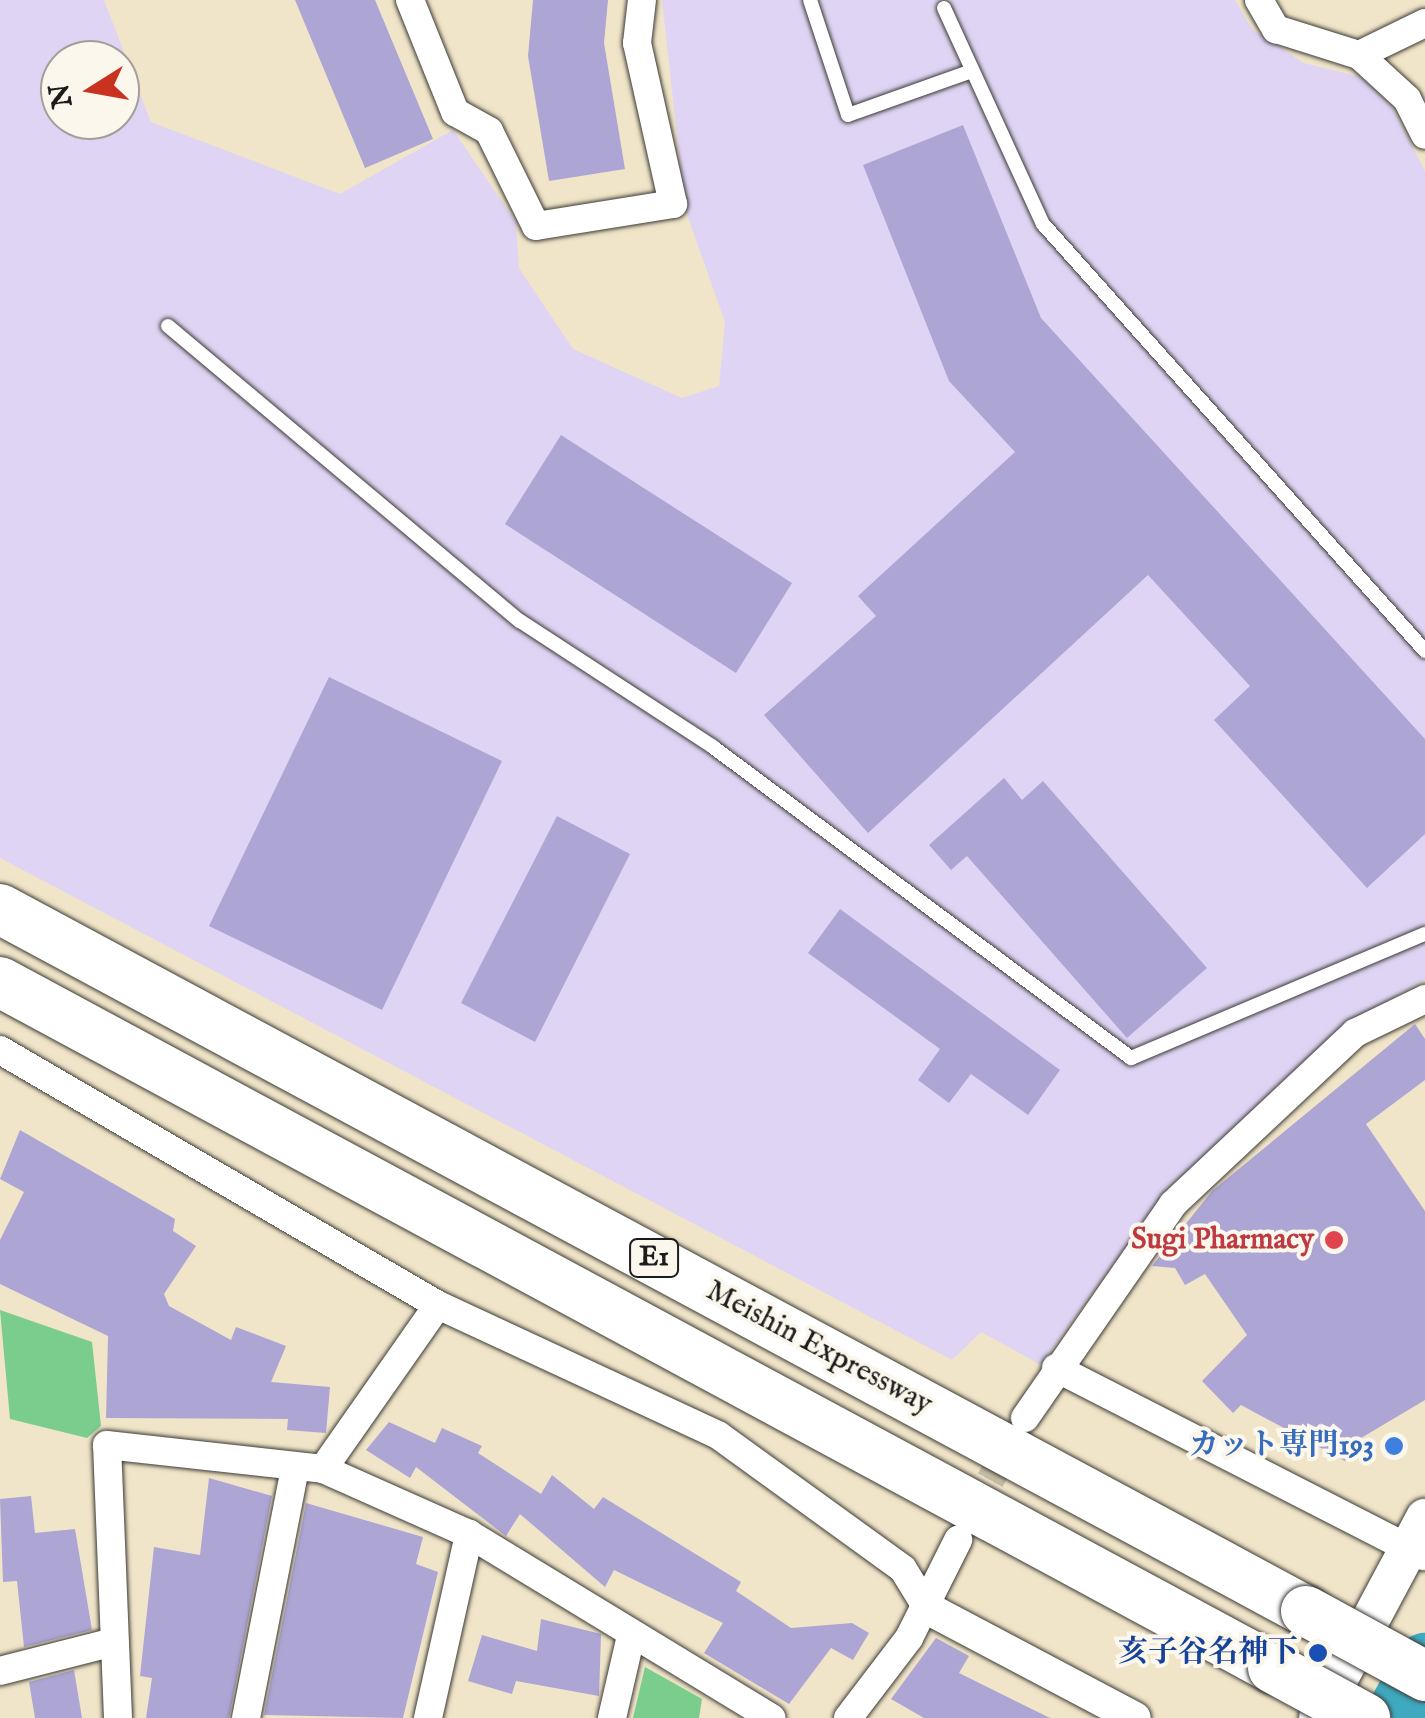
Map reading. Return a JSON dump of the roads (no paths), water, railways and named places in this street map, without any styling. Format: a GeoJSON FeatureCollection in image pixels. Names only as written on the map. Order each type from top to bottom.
{"type":"FeatureCollection","features":[{"type":"Feature","properties":{"kind":"highway","name":"Meishin Expressway"},"geometry":{"type":"LineString","coordinates":[[0,909],[1425,1676]]}},
{"type":"Feature","properties":{"kind":"highway","name":"E1"},"geometry":{"type":"LineString","coordinates":[[0,982],[1365,1718]]}},
{"type":"Feature","properties":{"kind":"main road"},"geometry":{"type":"LineString","coordinates":[[1318,1718],[1419,1541]]}},
{"type":"Feature","properties":{"kind":"street"},"geometry":{"type":"LineString","coordinates":[[410,0],[454,112],[490,131],[536,226],[673,204],[637,43],[642,0]]}},
{"type":"Feature","properties":{"kind":"street"},"geometry":{"type":"LineString","coordinates":[[1259,0],[1276,29],[1359,54],[1406,99],[1425,135]]}},
{"type":"Feature","properties":{"kind":"street"},"geometry":{"type":"LineString","coordinates":[[1359,54],[1425,23]]}},
{"type":"Feature","properties":{"kind":"street"},"geometry":{"type":"LineString","coordinates":[[1025,1418],[1173,1204],[1355,1033],[1425,999]]}},
{"type":"Feature","properties":{"kind":"street"},"geometry":{"type":"LineString","coordinates":[[0,1050],[438,1305],[718,1434],[903,1568],[927,1608],[1136,1718]]}},
{"type":"Feature","properties":{"kind":"street"},"geometry":{"type":"LineString","coordinates":[[246,1718],[309,1469],[438,1305]]}},
{"type":"Feature","properties":{"kind":"street"},"geometry":{"type":"LineString","coordinates":[[1056,1368],[1419,1541]]}},
{"type":"Feature","properties":{"kind":"street"},"geometry":{"type":"LineString","coordinates":[[118,1718],[106,1445],[309,1469],[469,1534],[631,1636],[772,1718]]}},
{"type":"Feature","properties":{"kind":"street"},"geometry":{"type":"LineString","coordinates":[[428,1718],[469,1534]]}},
{"type":"Feature","properties":{"kind":"street"},"geometry":{"type":"LineString","coordinates":[[848,1718],[927,1608],[958,1540]]}},
{"type":"Feature","properties":{"kind":"street"},"geometry":{"type":"LineString","coordinates":[[612,1718],[631,1636]]}},
{"type":"Feature","properties":{"kind":"street"},"geometry":{"type":"LineString","coordinates":[[0,1671],[114,1642]]}},
{"type":"Feature","properties":{"kind":"lane"},"geometry":{"type":"LineString","coordinates":[[810,0],[848,114],[969,72]]}},
{"type":"Feature","properties":{"kind":"lane"},"geometry":{"type":"LineString","coordinates":[[944,8],[969,72],[1044,224],[1425,651]]}},
{"type":"Feature","properties":{"kind":"lane"},"geometry":{"type":"LineString","coordinates":[[168,326],[520,621],[713,746],[1131,1058],[1425,934]]}},
{"type":"Feature","properties":{"kind":"waterway"},"geometry":{"type":"LineString","coordinates":[[1395,1718],[1425,1664]]}},
{"type":"Feature","properties":{"kind":"tunnel"},"geometry":{"type":"LineString","coordinates":[[970,1517],[1012,1441]]}},
{"type":"Feature","properties":{"kind":"place","name":"Sugi Pharmacy"},"geometry":{"type":"Point","coordinates":[1334,1240]}},
{"type":"Feature","properties":{"kind":"place","name":"カット専門193"},"geometry":{"type":"Point","coordinates":[1394,1446]}},
{"type":"Feature","properties":{"kind":"place","name":"亥子谷名神下"},"geometry":{"type":"Point","coordinates":[1318,1653]}}]}
